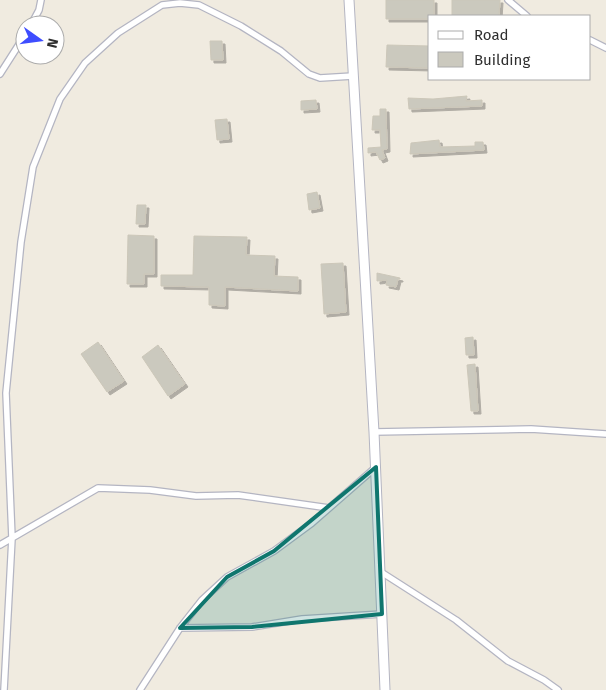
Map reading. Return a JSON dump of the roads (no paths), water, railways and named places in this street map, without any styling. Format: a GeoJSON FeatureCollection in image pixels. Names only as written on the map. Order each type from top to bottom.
{"type":"FeatureCollection","features":[{"type":"Feature","properties":{"kind":"main road"},"geometry":{"type":"LineString","coordinates":[[349,0],[376,467],[385,690]]}},
{"type":"Feature","properties":{"kind":"street"},"geometry":{"type":"LineString","coordinates":[[36,15],[41,0]]}},
{"type":"Feature","properties":{"kind":"street"},"geometry":{"type":"LineString","coordinates":[[508,0],[526,15]]}},
{"type":"Feature","properties":{"kind":"street"},"geometry":{"type":"LineString","coordinates":[[4,690],[12,538],[6,393],[20,242],[33,167],[60,99],[84,63],[118,34],[162,5],[180,3],[199,5],[240,26],[281,51],[310,74],[331,78],[353,76]]}},
{"type":"Feature","properties":{"kind":"street"},"geometry":{"type":"LineString","coordinates":[[591,40],[606,48]]}},
{"type":"Feature","properties":{"kind":"street"},"geometry":{"type":"LineString","coordinates":[[0,74],[15,51]]}},
{"type":"Feature","properties":{"kind":"street"},"geometry":{"type":"LineString","coordinates":[[374,432],[531,429],[606,434]]}},
{"type":"Feature","properties":{"kind":"street"},"geometry":{"type":"LineString","coordinates":[[140,690],[180,628],[202,600],[227,577],[274,551],[329,508],[376,467]]}},
{"type":"Feature","properties":{"kind":"street"},"geometry":{"type":"LineString","coordinates":[[0,545],[98,488],[150,490],[196,496],[238,495],[329,508]]}},
{"type":"Feature","properties":{"kind":"street"},"geometry":{"type":"LineString","coordinates":[[381,572],[456,620],[508,661],[544,680],[558,690]]}},
{"type":"Feature","properties":{"kind":"street"},"geometry":{"type":"LineString","coordinates":[[180,628],[252,627],[302,620],[382,614]]}}]}
